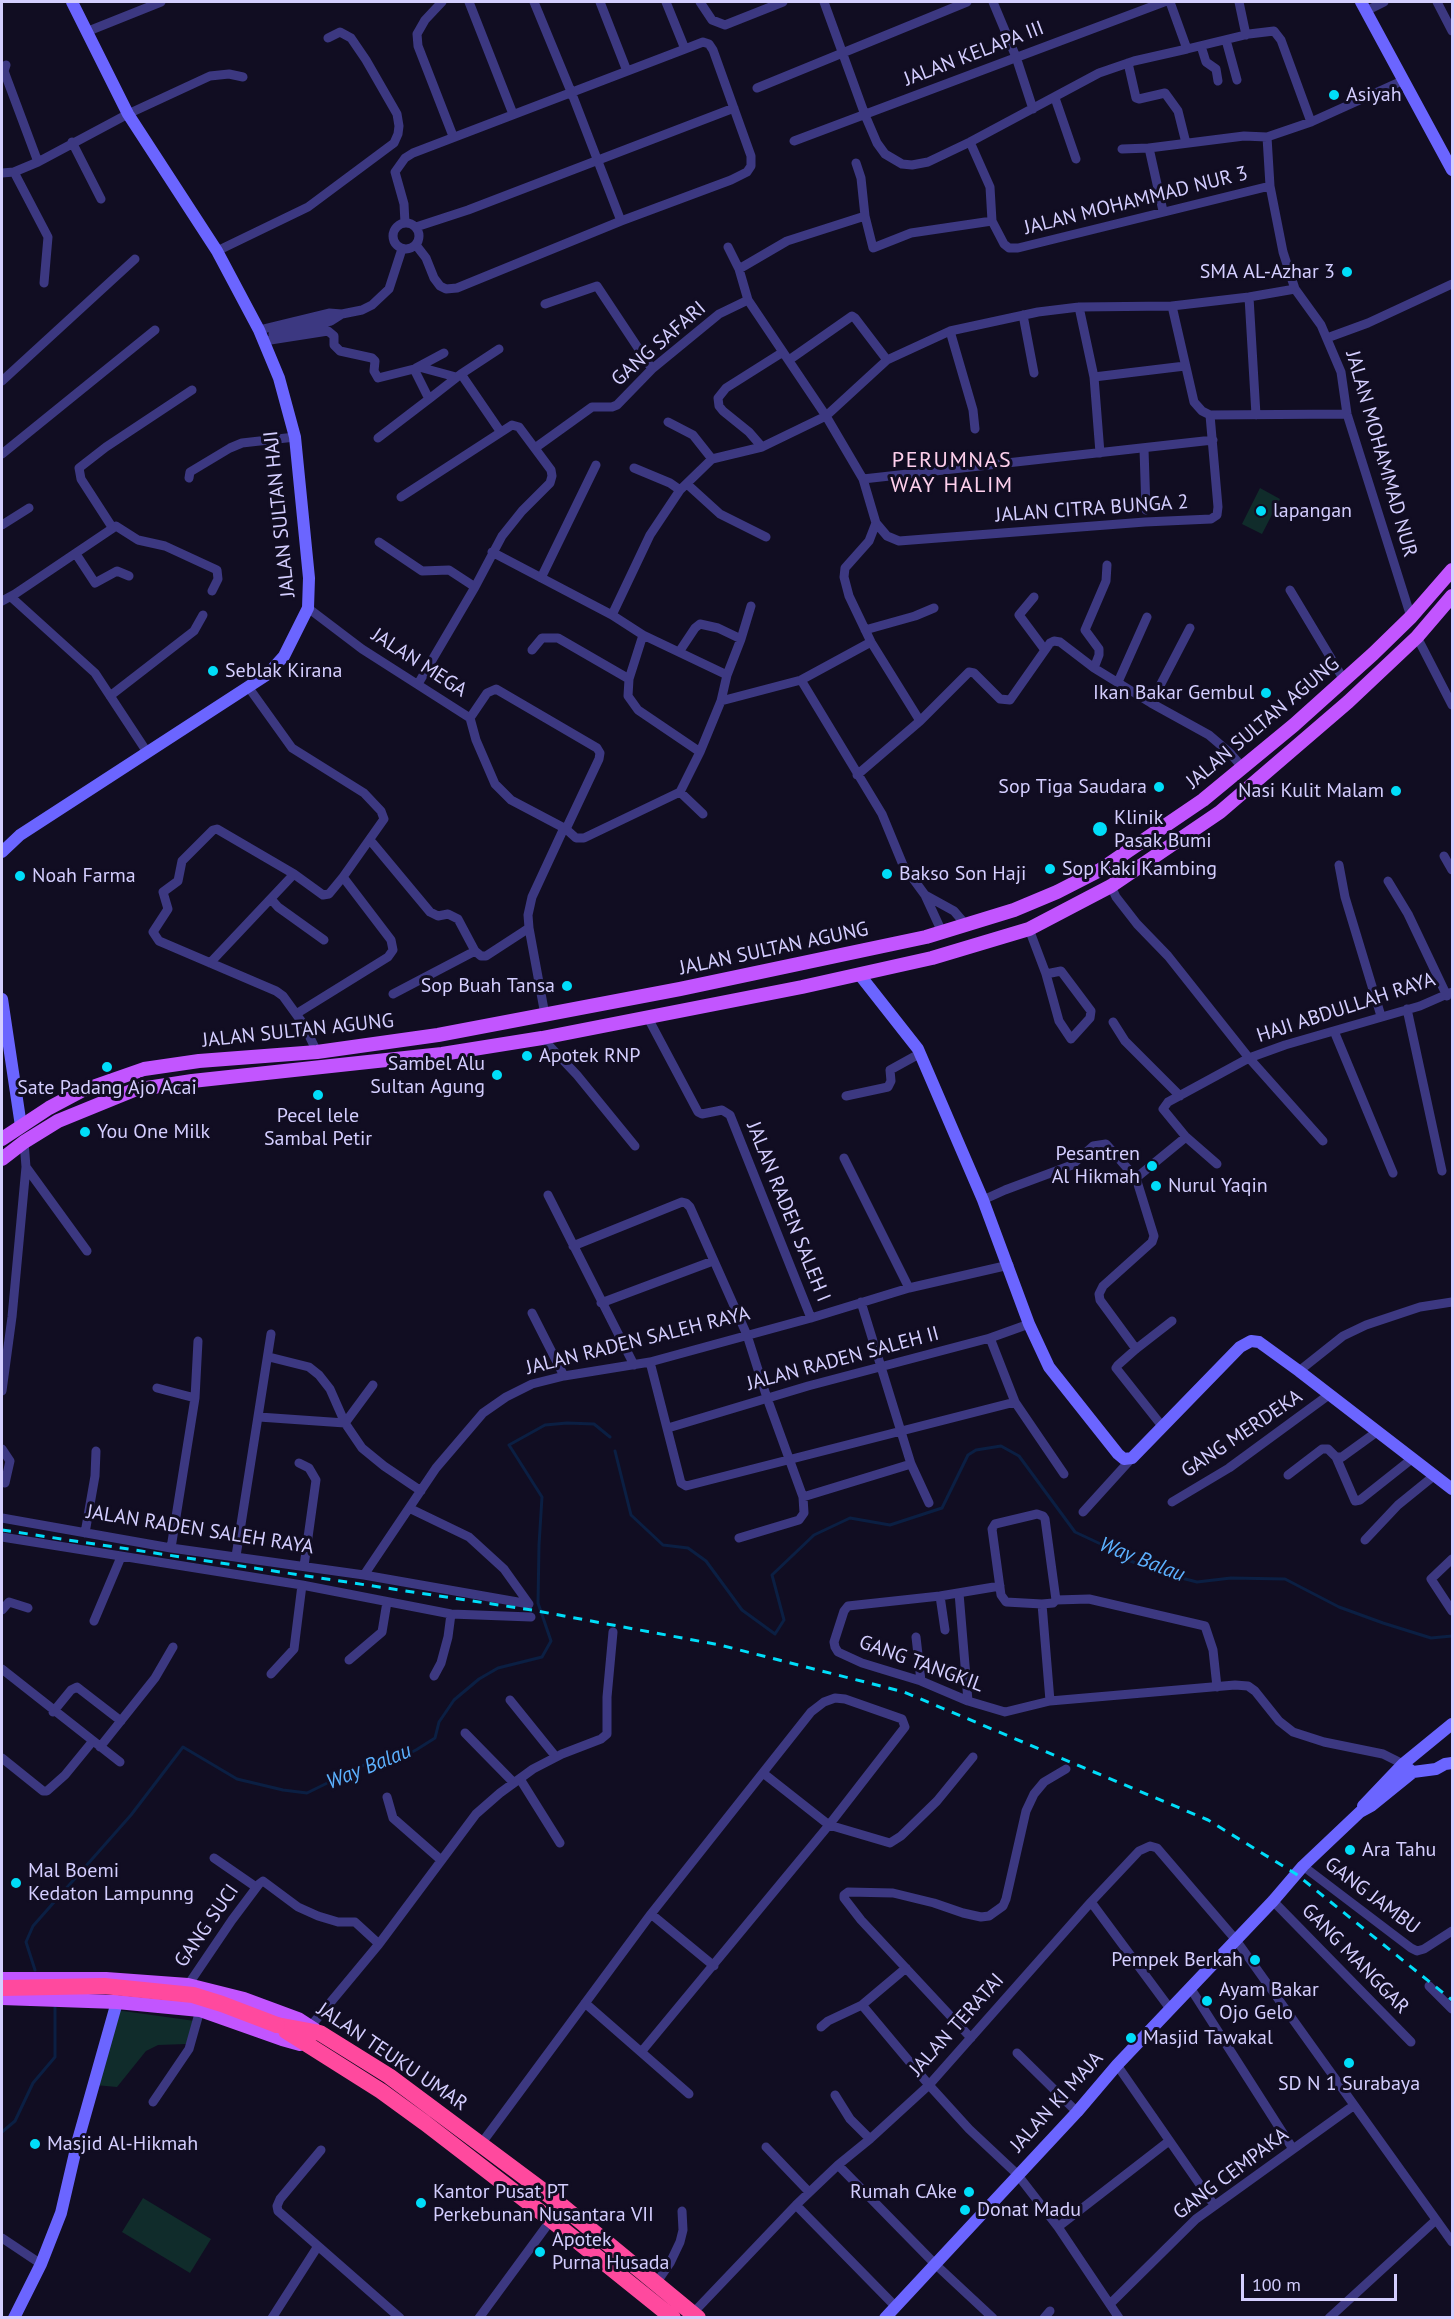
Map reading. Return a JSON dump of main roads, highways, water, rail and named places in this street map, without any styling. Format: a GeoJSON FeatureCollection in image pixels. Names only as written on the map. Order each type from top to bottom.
{"type":"FeatureCollection","features":[{"type":"Feature","properties":{"kind":"highway"},"geometry":{"type":"LineString","coordinates":[[2,1988],[104,1986],[193,1995],[309,2035]]}},
{"type":"Feature","properties":{"kind":"highway","name":"JALAN TEUKU UMAR"},"geometry":{"type":"LineString","coordinates":[[309,2035],[389,2076],[481,2144],[657,2282],[695,2315]]}},
{"type":"Feature","properties":{"kind":"highway","name":"JALAN TEUKU UMAR"},"geometry":{"type":"LineString","coordinates":[[309,2035],[551,2220],[672,2317]]}},
{"type":"Feature","properties":{"kind":"main road","name":"JALAN SULTAN AGUNG"},"geometry":{"type":"LineString","coordinates":[[2,1139],[49,1108],[81,1091],[144,1069],[199,1061],[317,1052],[438,1035],[680,989],[926,937],[1014,910],[1101,870],[1203,800],[1344,680],[1412,617],[1451,576]]}},
{"type":"Feature","properties":{"kind":"main road","name":"JALAN SULTAN AGUNG"},"geometry":{"type":"LineString","coordinates":[[2,1159],[24,1142],[69,1116],[134,1090],[203,1080],[442,1054],[542,1038],[685,1011],[932,958],[1029,929],[1111,886],[1220,812],[1324,724],[1417,637],[1452,596]]}},
{"type":"Feature","properties":{"kind":"main road"},"geometry":{"type":"LineString","coordinates":[[926,937],[932,958]]}},
{"type":"Feature","properties":{"kind":"main road"},"geometry":{"type":"LineString","coordinates":[[680,989],[685,1011]]}},
{"type":"Feature","properties":{"kind":"main road"},"geometry":{"type":"LineString","coordinates":[[438,1035],[442,1054]]}},
{"type":"Feature","properties":{"kind":"main road","name":"JALAN TEUKU UMAR"},"geometry":{"type":"LineString","coordinates":[[2,1978],[64,1978],[188,1985],[244,1999],[298,2019],[309,2035],[282,2039],[200,2010],[117,2002],[2,1998]]}},
{"type":"Feature","properties":{"kind":"main road"},"geometry":{"type":"LineString","coordinates":[[64,1978],[57,1981],[54,1987],[57,1996],[64,1999]]}},
{"type":"Feature","properties":{"kind":"waterway","name":"Way Balau"},"geometry":{"type":"LineString","coordinates":[[35,1970],[26,1942],[33,1926],[131,1815],[183,1747],[237,1779],[307,1793],[368,1763],[391,1762],[416,1750],[435,1738],[439,1722],[454,1700],[479,1679],[498,1668],[542,1657],[551,1641],[538,1603],[542,1497],[509,1445],[545,1425],[567,1423],[594,1424],[610,1437]]}},
{"type":"Feature","properties":{"kind":"waterway","name":"Way Balau"},"geometry":{"type":"LineString","coordinates":[[615,1451],[631,1515],[663,1545],[688,1548],[706,1561],[742,1610],[775,1634],[784,1620],[772,1575],[814,1535],[850,1518],[890,1525],[942,1508],[968,1455],[976,1450],[1001,1446],[1019,1456],[1075,1532],[1105,1546],[1123,1558],[1158,1572],[1197,1582],[1231,1578],[1285,1579],[1339,1607],[1383,1623],[1431,1638],[1452,1636]]}},
{"type":"Feature","properties":{"kind":"waterway"},"geometry":{"type":"LineString","coordinates":[[2,2132],[15,2121],[33,2083],[55,2057],[55,2007]]}},
{"type":"Feature","properties":{"kind":"railway"},"geometry":{"type":"LineString","coordinates":[[2,1530],[532,1610],[720,1645],[904,1692],[1208,1820],[1296,1874],[1452,2000]]}},
{"type":"Feature","properties":{"kind":"place","name":"Asiyah"},"geometry":{"type":"Point","coordinates":[1334,95]}},
{"type":"Feature","properties":{"kind":"place","name":"SMA AL-Azhar 3"},"geometry":{"type":"Point","coordinates":[1347,272]}},
{"type":"Feature","properties":{"kind":"place","name":"lapangan"},"geometry":{"type":"Point","coordinates":[1261,511]}},
{"type":"Feature","properties":{"kind":"place","name":"Seblak Kirana"},"geometry":{"type":"Point","coordinates":[213,671]}},
{"type":"Feature","properties":{"kind":"place","name":"Ikan Bakar Gembul"},"geometry":{"type":"Point","coordinates":[1266,693]}},
{"type":"Feature","properties":{"kind":"place","name":"Sop Tiga Saudara"},"geometry":{"type":"Point","coordinates":[1159,787]}},
{"type":"Feature","properties":{"kind":"place","name":"Nasi Kulit Malam"},"geometry":{"type":"Point","coordinates":[1396,791]}},
{"type":"Feature","properties":{"kind":"place","name":"Klinik Pasak Bumi"},"geometry":{"type":"Point","coordinates":[1100,829]}},
{"type":"Feature","properties":{"kind":"place","name":"Sop Kaki Kambing"},"geometry":{"type":"Point","coordinates":[1050,869]}},
{"type":"Feature","properties":{"kind":"place","name":"Bakso Son Haji"},"geometry":{"type":"Point","coordinates":[887,874]}},
{"type":"Feature","properties":{"kind":"place","name":"Noah Farma"},"geometry":{"type":"Point","coordinates":[20,876]}},
{"type":"Feature","properties":{"kind":"place","name":"Sop Buah Tansa"},"geometry":{"type":"Point","coordinates":[567,986]}},
{"type":"Feature","properties":{"kind":"place","name":"Apotek RNP"},"geometry":{"type":"Point","coordinates":[527,1056]}},
{"type":"Feature","properties":{"kind":"place","name":"Sate Padang Ajo Acai"},"geometry":{"type":"Point","coordinates":[107,1067]}},
{"type":"Feature","properties":{"kind":"place","name":"Sambel Alu Sultan Agung"},"geometry":{"type":"Point","coordinates":[497,1075]}},
{"type":"Feature","properties":{"kind":"place","name":"Pecel lele Sambal Petir"},"geometry":{"type":"Point","coordinates":[318,1095]}},
{"type":"Feature","properties":{"kind":"place","name":"You One Milk"},"geometry":{"type":"Point","coordinates":[85,1132]}},
{"type":"Feature","properties":{"kind":"place","name":"Pesantren Al Hikmah"},"geometry":{"type":"Point","coordinates":[1152,1166]}},
{"type":"Feature","properties":{"kind":"place","name":"Nurul Yaqin"},"geometry":{"type":"Point","coordinates":[1156,1186]}},
{"type":"Feature","properties":{"kind":"place","name":"Ara Tahu"},"geometry":{"type":"Point","coordinates":[1350,1850]}},
{"type":"Feature","properties":{"kind":"place","name":"Mal Boemi Kedaton Lampunng"},"geometry":{"type":"Point","coordinates":[16,1883]}},
{"type":"Feature","properties":{"kind":"place","name":"Pempek Berkah"},"geometry":{"type":"Point","coordinates":[1255,1960]}},
{"type":"Feature","properties":{"kind":"place","name":"Ayam Bakar Ojo Gelo"},"geometry":{"type":"Point","coordinates":[1207,2001]}},
{"type":"Feature","properties":{"kind":"place","name":"Masjid Tawakal"},"geometry":{"type":"Point","coordinates":[1131,2038]}},
{"type":"Feature","properties":{"kind":"place","name":"SD N 1 Surabaya"},"geometry":{"type":"Point","coordinates":[1349,2063]}},
{"type":"Feature","properties":{"kind":"place","name":"Masjid Al-Hikmah"},"geometry":{"type":"Point","coordinates":[35,2144]}},
{"type":"Feature","properties":{"kind":"place","name":"Rumah CAke"},"geometry":{"type":"Point","coordinates":[969,2192]}},
{"type":"Feature","properties":{"kind":"place","name":"Kantor Pusat PT Perkebunan Nusantara VII"},"geometry":{"type":"Point","coordinates":[421,2203]}},
{"type":"Feature","properties":{"kind":"place","name":"Donat Madu"},"geometry":{"type":"Point","coordinates":[965,2210]}},
{"type":"Feature","properties":{"kind":"place","name":"Apotek Purna Husada"},"geometry":{"type":"Point","coordinates":[540,2252]}},
{"type":"Feature","properties":{"kind":"district","name":"PERUMNAS WAY HALIM"},"geometry":{"type":"Point","coordinates":[952,474]}}]}
